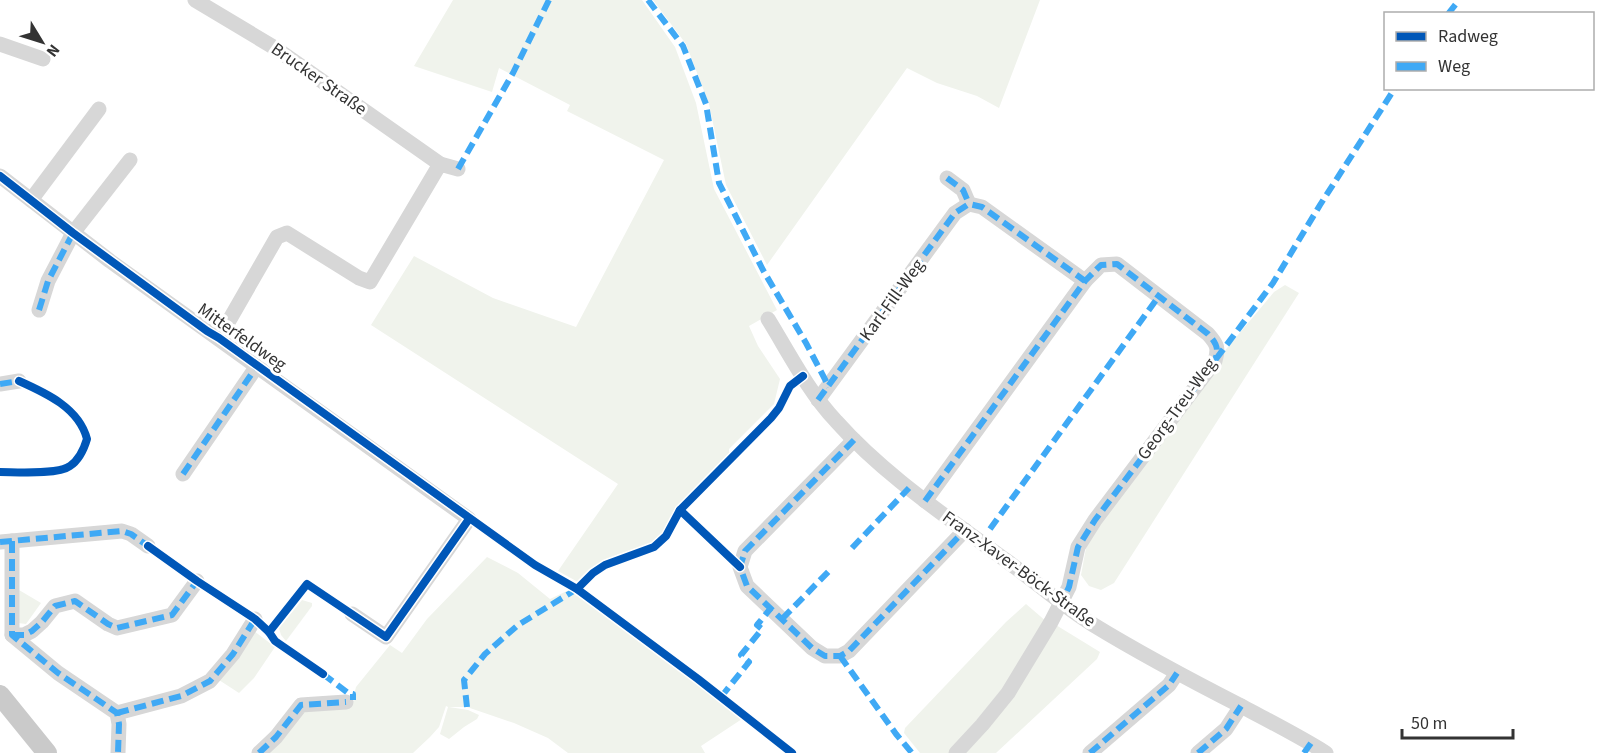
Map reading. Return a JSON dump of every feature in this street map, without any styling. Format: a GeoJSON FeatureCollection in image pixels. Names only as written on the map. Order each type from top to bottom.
{"type":"FeatureCollection","features":[{"type":"Feature","properties":{"kind":"main road"},"geometry":{"type":"LineString","coordinates":[[0,695],[46,753]]}},
{"type":"Feature","properties":{"kind":"street","name":"Brucker Straße"},"geometry":{"type":"LineString","coordinates":[[195,0],[275,48],[440,164]]}},
{"type":"Feature","properties":{"kind":"street"},"geometry":{"type":"LineString","coordinates":[[0,44],[43,60]]}},
{"type":"Feature","properties":{"kind":"street"},"geometry":{"type":"LineString","coordinates":[[31,200],[99,109]]}},
{"type":"Feature","properties":{"kind":"street"},"geometry":{"type":"LineString","coordinates":[[39,310],[48,281],[73,233],[130,160]]}},
{"type":"Feature","properties":{"kind":"street"},"geometry":{"type":"LineString","coordinates":[[440,164],[458,169]]}},
{"type":"Feature","properties":{"kind":"street","name":"Mitterfeldweg"},"geometry":{"type":"LineString","coordinates":[[219,338],[277,237],[287,232],[359,278],[370,282],[440,164]]}},
{"type":"Feature","properties":{"kind":"street","name":"Mitterfeldweg"},"geometry":{"type":"LineString","coordinates":[[0,176],[73,233],[207,331],[470,519],[386,637],[352,614]]}},
{"type":"Feature","properties":{"kind":"street"},"geometry":{"type":"LineString","coordinates":[[946,178],[963,190],[969,204],[982,207],[1084,281]]}},
{"type":"Feature","properties":{"kind":"street","name":"Karl-Fill-Weg"},"geometry":{"type":"LineString","coordinates":[[819,400],[955,213],[969,204]]}},
{"type":"Feature","properties":{"kind":"street","name":"Georg-Treu-Weg"},"geometry":{"type":"LineString","coordinates":[[926,501],[1084,281],[1101,265],[1117,264],[1208,334],[1216,343],[1218,352],[1215,361],[1095,520],[1078,546],[1069,587],[1061,604]]}},
{"type":"Feature","properties":{"kind":"street","name":"Franz-Xaver-Böck-Straße"},"geometry":{"type":"LineString","coordinates":[[768,319],[834,420],[926,501],[1038,583],[1061,604],[1091,623],[1241,706],[1307,748],[1326,753]]}},
{"type":"Feature","properties":{"kind":"street"},"geometry":{"type":"LineString","coordinates":[[183,474],[257,366]]}},
{"type":"Feature","properties":{"kind":"street"},"geometry":{"type":"LineString","coordinates":[[0,384],[19,381]]}},
{"type":"Feature","properties":{"kind":"street"},"geometry":{"type":"LineString","coordinates":[[854,440],[745,551],[740,567],[747,586],[812,648],[825,656],[840,656],[849,651],[965,530]]}},
{"type":"Feature","properties":{"kind":"street"},"geometry":{"type":"LineString","coordinates":[[118,753],[117,713],[58,673],[12,635],[6,541],[122,531],[131,534],[148,546]]}},
{"type":"Feature","properties":{"kind":"street"},"geometry":{"type":"LineString","coordinates":[[12,635],[24,635],[32,631],[55,606],[75,601],[117,628],[171,615],[197,581]]}},
{"type":"Feature","properties":{"kind":"street"},"geometry":{"type":"LineString","coordinates":[[956,753],[1008,693],[1061,604]]}},
{"type":"Feature","properties":{"kind":"street"},"geometry":{"type":"LineString","coordinates":[[117,713],[182,696],[210,681],[232,654],[255,619]]}},
{"type":"Feature","properties":{"kind":"street"},"geometry":{"type":"LineString","coordinates":[[1090,753],[1169,685],[1177,672]]}},
{"type":"Feature","properties":{"kind":"street"},"geometry":{"type":"LineString","coordinates":[[258,753],[276,737],[301,705],[346,702]]}},
{"type":"Feature","properties":{"kind":"street"},"geometry":{"type":"LineString","coordinates":[[1198,753],[1227,729],[1241,706]]}},
{"type":"Feature","properties":{"kind":"shaded area"},"geometry":{"type":"Polygon","coordinates":[[[453,0],[642,0],[675,47],[696,103],[714,189],[777,310],[749,326],[758,346],[780,379],[774,404],[729,449],[729,455],[675,510],[661,537],[643,547],[602,562],[578,582],[558,571],[618,484],[371,325],[414,256],[493,298],[576,327],[664,160],[567,111],[570,105],[499,68],[492,92],[414,66],[453,0]]]}},
{"type":"Feature","properties":{"kind":"shaded area"},"geometry":{"type":"Polygon","coordinates":[[[653,0],[1040,0],[999,108],[977,96],[937,83],[907,68],[767,265],[726,185],[709,104],[686,44],[653,0]]]}},
{"type":"Feature","properties":{"kind":"shaded area"},"geometry":{"type":"Polygon","coordinates":[[[1285,285],[1299,293],[1114,583],[1101,590],[1089,586],[1081,575],[1086,548],[1091,536],[1222,354],[1274,292],[1285,285]]]}},
{"type":"Feature","properties":{"kind":"shaded area"},"geometry":{"type":"Polygon","coordinates":[[[487,557],[518,573],[550,599],[569,590],[649,646],[742,719],[701,746],[705,753],[568,753],[548,738],[514,723],[467,707],[449,707],[468,710],[479,715],[477,719],[449,739],[440,734],[448,707],[446,706],[439,727],[413,753],[266,753],[303,711],[354,701],[356,687],[390,645],[402,653],[427,619],[487,557]]]}},
{"type":"Feature","properties":{"kind":"shaded area"},"geometry":{"type":"Polygon","coordinates":[[[19,590],[41,603],[26,624],[18,623],[19,590]]]}},
{"type":"Feature","properties":{"kind":"shaded area"},"geometry":{"type":"Polygon","coordinates":[[[302,600],[312,603],[312,606],[286,641],[279,628],[302,600]]]}},
{"type":"Feature","properties":{"kind":"shaded area"},"geometry":{"type":"Polygon","coordinates":[[[1026,604],[1047,622],[1020,667],[950,753],[920,753],[904,733],[905,728],[1026,604]]]}},
{"type":"Feature","properties":{"kind":"shaded area"},"geometry":{"type":"Polygon","coordinates":[[[1051,622],[1100,652],[1097,659],[996,753],[956,753],[1051,622]]]}},
{"type":"Feature","properties":{"kind":"shaded area"},"geometry":{"type":"Polygon","coordinates":[[[254,631],[275,647],[254,678],[239,693],[219,680],[254,631]]]}},
{"type":"Feature","properties":{"kind":"marked path"},"geometry":{"type":"LineString","coordinates":[[458,169],[513,73],[549,0]]}},
{"type":"Feature","properties":{"kind":"marked path"},"geometry":{"type":"LineString","coordinates":[[648,0],[683,46],[706,104],[719,183],[763,270],[829,387]]}},
{"type":"Feature","properties":{"kind":"marked path"},"geometry":{"type":"LineString","coordinates":[[1450,12],[1459,0]]}},
{"type":"Feature","properties":{"kind":"marked path"},"geometry":{"type":"LineString","coordinates":[[1216,359],[1273,283],[1394,90]]}},
{"type":"Feature","properties":{"kind":"marked path"},"geometry":{"type":"LineString","coordinates":[[947,178],[963,190],[969,204]]}},
{"type":"Feature","properties":{"kind":"marked path"},"geometry":{"type":"LineString","coordinates":[[818,400],[955,213],[969,204],[982,207],[1085,281]]}},
{"type":"Feature","properties":{"kind":"marked path"},"geometry":{"type":"LineString","coordinates":[[39,310],[48,281],[73,233]]}},
{"type":"Feature","properties":{"kind":"marked path"},"geometry":{"type":"LineString","coordinates":[[925,501],[1085,281],[1101,265],[1117,264],[1208,334],[1215,344],[1217,353],[1215,361],[1095,520],[1078,547],[1069,587],[1061,604]]}},
{"type":"Feature","properties":{"kind":"marked path"},"geometry":{"type":"LineString","coordinates":[[990,529],[1159,296]]}},
{"type":"Feature","properties":{"kind":"marked path"},"geometry":{"type":"LineString","coordinates":[[183,474],[257,366]]}},
{"type":"Feature","properties":{"kind":"marked path"},"geometry":{"type":"LineString","coordinates":[[0,384],[19,381],[23,383]]}},
{"type":"Feature","properties":{"kind":"marked path"},"geometry":{"type":"LineString","coordinates":[[854,440],[745,551],[740,567],[747,586],[812,648],[825,656],[840,656],[849,651],[965,530]]}},
{"type":"Feature","properties":{"kind":"marked path"},"geometry":{"type":"LineString","coordinates":[[852,548],[909,488]]}},
{"type":"Feature","properties":{"kind":"marked path"},"geometry":{"type":"LineString","coordinates":[[0,542],[122,531],[131,534],[148,546]]}},
{"type":"Feature","properties":{"kind":"marked path"},"geometry":{"type":"LineString","coordinates":[[12,541],[12,635],[58,673],[117,713],[118,753]]}},
{"type":"Feature","properties":{"kind":"marked path"},"geometry":{"type":"LineString","coordinates":[[782,619],[831,569]]}},
{"type":"Feature","properties":{"kind":"marked path"},"geometry":{"type":"LineString","coordinates":[[12,635],[24,635],[32,631],[55,606],[75,601],[117,628],[172,615],[197,581]]}},
{"type":"Feature","properties":{"kind":"marked path"},"geometry":{"type":"LineString","coordinates":[[467,707],[464,680],[485,654],[518,625],[577,589]]}},
{"type":"Feature","properties":{"kind":"marked path"},"geometry":{"type":"LineString","coordinates":[[721,697],[749,662],[741,655],[762,629],[757,625],[771,608]]}},
{"type":"Feature","properties":{"kind":"marked path"},"geometry":{"type":"LineString","coordinates":[[117,713],[181,696],[210,681],[233,654],[255,619]]}},
{"type":"Feature","properties":{"kind":"marked path"},"geometry":{"type":"LineString","coordinates":[[840,656],[912,753]]}},
{"type":"Feature","properties":{"kind":"marked path"},"geometry":{"type":"LineString","coordinates":[[1090,753],[1169,685],[1177,673]]}},
{"type":"Feature","properties":{"kind":"marked path"},"geometry":{"type":"LineString","coordinates":[[323,674],[348,693],[353,694],[353,700]]}},
{"type":"Feature","properties":{"kind":"marked path"},"geometry":{"type":"LineString","coordinates":[[259,753],[276,737],[301,705],[346,702]]}},
{"type":"Feature","properties":{"kind":"marked path"},"geometry":{"type":"LineString","coordinates":[[1198,753],[1226,729],[1241,706]]}},
{"type":"Feature","properties":{"kind":"marked path"},"geometry":{"type":"LineString","coordinates":[[1304,753],[1311,743]]}},
{"type":"Feature","properties":{"kind":"cycle path"},"geometry":{"type":"LineString","coordinates":[[0,176],[73,233],[207,331],[535,565],[577,589],[698,679],[792,753]]}},
{"type":"Feature","properties":{"kind":"cycle path"},"geometry":{"type":"LineString","coordinates":[[577,589],[605,565],[654,547],[666,536],[680,510],[771,418],[790,386],[803,376]]}},
{"type":"Feature","properties":{"kind":"cycle path"},"geometry":{"type":"LineString","coordinates":[[0,472],[64,469],[79,457],[87,439],[83,428],[69,410],[50,396],[19,381]]}},
{"type":"Feature","properties":{"kind":"cycle path"},"geometry":{"type":"LineString","coordinates":[[680,510],[740,567]]}},
{"type":"Feature","properties":{"kind":"cycle path"},"geometry":{"type":"LineString","coordinates":[[269,632],[307,584],[386,637],[469,519]]}},
{"type":"Feature","properties":{"kind":"cycle path"},"geometry":{"type":"LineString","coordinates":[[148,546],[255,619],[275,641],[323,674]]}}]}
